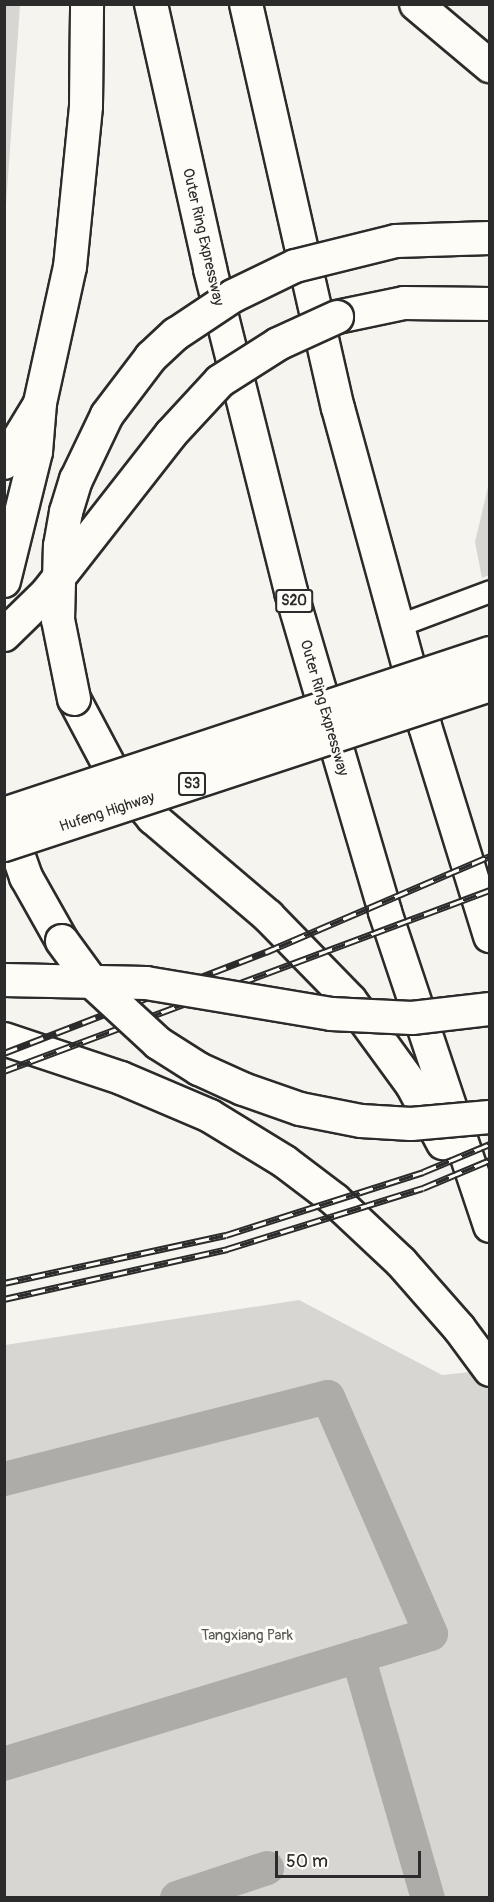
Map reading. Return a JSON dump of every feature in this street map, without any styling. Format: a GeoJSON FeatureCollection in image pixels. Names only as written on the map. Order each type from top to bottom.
{"type":"FeatureCollection","features":[{"type":"Feature","properties":{"kind":"highway"},"geometry":{"type":"LineString","coordinates":[[4,581],[36,452],[40,403],[66,288],[81,190],[87,4]]}},
{"type":"Feature","properties":{"kind":"highway","name":"Outer Ring Expressway"},"geometry":{"type":"LineString","coordinates":[[151,4],[210,269],[294,604],[385,912],[489,1226]]}},
{"type":"Feature","properties":{"kind":"highway"},"geometry":{"type":"LineString","coordinates":[[246,4],[333,385],[397,626],[489,936]]}},
{"type":"Feature","properties":{"kind":"highway"},"geometry":{"type":"LineString","coordinates":[[416,4],[489,66]]}},
{"type":"Feature","properties":{"kind":"highway"},"geometry":{"type":"LineString","coordinates":[[476,1187],[456,1169],[412,1086],[350,1000],[268,916],[153,818],[111,767],[74,699],[58,620],[60,546],[66,512],[76,480],[107,416],[151,357],[176,334],[233,296],[296,267],[396,241],[489,238]]}},
{"type":"Feature","properties":{"kind":"highway"},"geometry":{"type":"LineString","coordinates":[[4,635],[46,594],[171,434],[220,381],[278,344],[337,317],[404,303],[489,304]]}},
{"type":"Feature","properties":{"kind":"highway"},"geometry":{"type":"LineString","coordinates":[[4,463],[40,403]]}},
{"type":"Feature","properties":{"kind":"highway"},"geometry":{"type":"LineString","coordinates":[[375,708],[489,653]]}},
{"type":"Feature","properties":{"kind":"highway"},"geometry":{"type":"LineString","coordinates":[[375,708],[489,684]]}},
{"type":"Feature","properties":{"kind":"highway","name":"Hufeng Highway"},"geometry":{"type":"LineString","coordinates":[[4,815],[375,708]]}},
{"type":"Feature","properties":{"kind":"highway","name":"Hufeng Highway"},"geometry":{"type":"LineString","coordinates":[[4,845],[375,708]]}},
{"type":"Feature","properties":{"kind":"highway"},"geometry":{"type":"LineString","coordinates":[[4,815],[26,877],[62,941],[92,982],[158,1043],[200,1070],[243,1089],[300,1109],[361,1121],[411,1124],[489,1117]]}},
{"type":"Feature","properties":{"kind":"highway"},"geometry":{"type":"LineString","coordinates":[[4,980],[146,983],[332,1014],[412,1018],[489,1009]]}},
{"type":"Feature","properties":{"kind":"highway"},"geometry":{"type":"LineString","coordinates":[[4,1039],[121,1078],[210,1116],[285,1162],[334,1200],[423,1286],[489,1370]]}},
{"type":"Feature","properties":{"kind":"lane"},"geometry":{"type":"LineString","coordinates":[[397,626],[489,591]]}},
{"type":"Feature","properties":{"kind":"green space"},"geometry":{"type":"Polygon","coordinates":[[[4,5],[20,5],[5,220],[4,5]]]}},
{"type":"Feature","properties":{"kind":"green space"},"geometry":{"type":"Polygon","coordinates":[[[489,483],[489,575],[482,578],[475,542],[489,483]]]}},
{"type":"Feature","properties":{"kind":"green space","name":"Tangxiang Park"},"geometry":{"type":"Polygon","coordinates":[[[299,1300],[442,1375],[489,1370],[489,1897],[5,1898],[5,1345],[299,1300]]]}},
{"type":"Feature","properties":{"kind":"waterway"},"geometry":{"type":"LineString","coordinates":[[4,1479],[328,1397],[431,1634],[4,1764]]}},
{"type":"Feature","properties":{"kind":"waterway"},"geometry":{"type":"LineString","coordinates":[[358,1656],[428,1898]]}},
{"type":"Feature","properties":{"kind":"waterway"},"geometry":{"type":"LineString","coordinates":[[177,1898],[267,1868]]}},
{"type":"Feature","properties":{"kind":"railway"},"geometry":{"type":"LineString","coordinates":[[4,1053],[266,952],[490,856]]}},
{"type":"Feature","properties":{"kind":"railway"},"geometry":{"type":"LineString","coordinates":[[4,1071],[490,890]]}},
{"type":"Feature","properties":{"kind":"railway"},"geometry":{"type":"LineString","coordinates":[[4,1283],[226,1235],[423,1172],[490,1144]]}},
{"type":"Feature","properties":{"kind":"railway"},"geometry":{"type":"LineString","coordinates":[[4,1299],[227,1249],[423,1188],[490,1160]]}}]}
